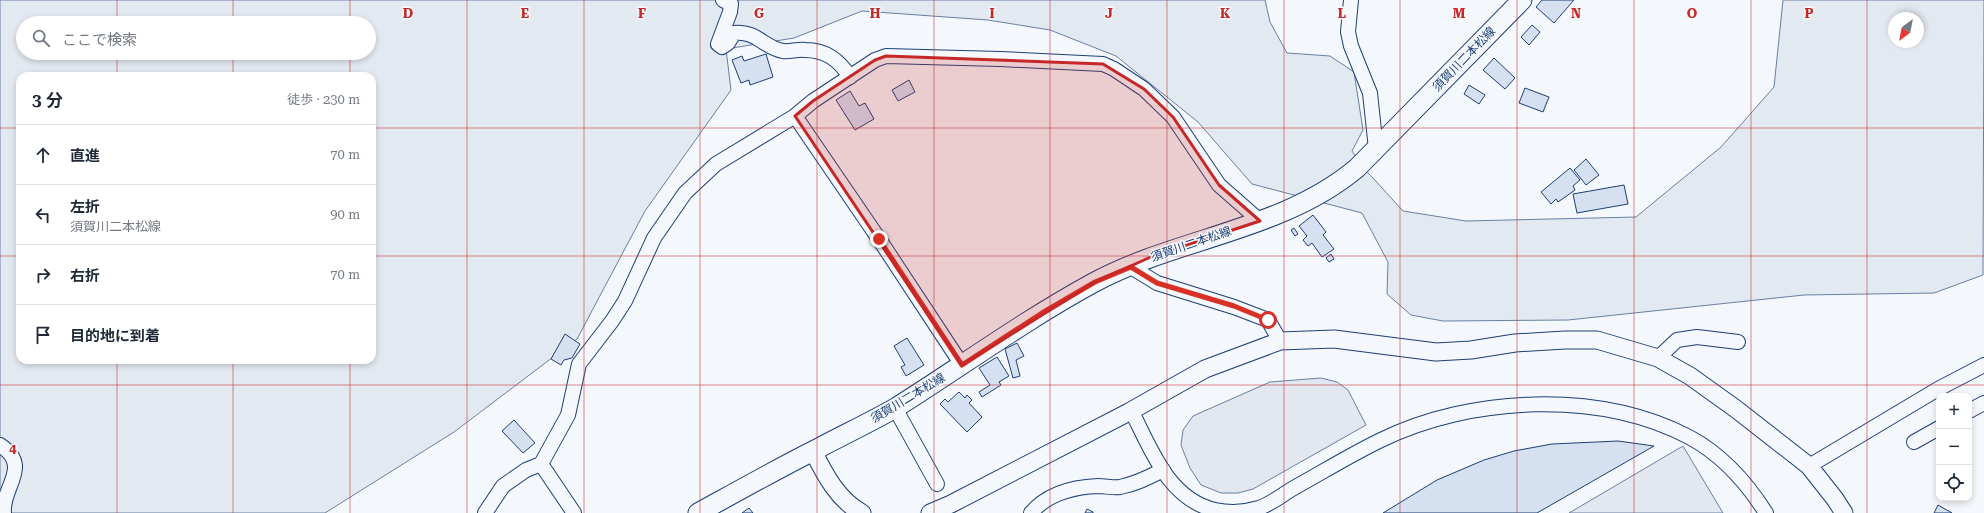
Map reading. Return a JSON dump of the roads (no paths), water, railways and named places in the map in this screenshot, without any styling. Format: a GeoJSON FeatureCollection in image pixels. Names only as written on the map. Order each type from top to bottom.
{"type":"FeatureCollection","features":[{"type":"Feature","properties":{"kind":"main road","name":"須賀川二本松線"},"geometry":{"type":"LineString","coordinates":[[698,513],[895,408],[1042,313],[1095,282],[1131,267],[1152,256],[1260,221],[1292,208],[1339,183],[1376,148],[1522,0]]}},
{"type":"Feature","properties":{"kind":"street"},"geometry":{"type":"LineString","coordinates":[[723,0],[730,4],[730,12],[718,44],[722,46],[728,44],[734,33],[743,32],[783,51],[806,49],[820,52],[840,62],[850,77]]}},
{"type":"Feature","properties":{"kind":"street"},"geometry":{"type":"LineString","coordinates":[[1351,0],[1348,32],[1350,46],[1370,93],[1376,148]]}},
{"type":"Feature","properties":{"kind":"street"},"geometry":{"type":"LineString","coordinates":[[485,513],[503,486],[526,470],[541,464],[568,415],[579,364],[612,321],[625,301],[654,238],[685,193],[716,164],[795,116],[813,101],[875,60],[896,56],[1000,58],[1103,64],[1114,69],[1144,89],[1173,117],[1219,185],[1260,221]]}},
{"type":"Feature","properties":{"kind":"street"},"geometry":{"type":"LineString","coordinates":[[795,116],[879,239],[962,365]]}},
{"type":"Feature","properties":{"kind":"street"},"geometry":{"type":"LineString","coordinates":[[1131,267],[1157,283],[1234,306],[1268,320],[1280,341]]}},
{"type":"Feature","properties":{"kind":"street"},"geometry":{"type":"LineString","coordinates":[[1658,358],[1677,340],[1697,337],[1738,342]]}},
{"type":"Feature","properties":{"kind":"street"},"geometry":{"type":"LineString","coordinates":[[930,513],[953,509],[1205,369],[1280,341],[1334,339],[1436,352],[1471,350],[1515,343],[1564,340],[1597,340],[1658,358],[1690,376],[1736,409],[1809,466],[1844,513]]}},
{"type":"Feature","properties":{"kind":"street"},"geometry":{"type":"LineString","coordinates":[[1809,466],[1938,389],[1984,365]]}},
{"type":"Feature","properties":{"kind":"street"},"geometry":{"type":"LineString","coordinates":[[1972,409],[1984,403]]}},
{"type":"Feature","properties":{"kind":"street"},"geometry":{"type":"LineString","coordinates":[[1132,410],[1171,482],[1198,504],[1216,510],[1244,511],[1261,507],[1379,441],[1439,418],[1488,408],[1539,405],[1572,407],[1641,417],[1690,438],[1733,470],[1758,500],[1766,513]]}},
{"type":"Feature","properties":{"kind":"street"},"geometry":{"type":"LineString","coordinates":[[895,408],[937,484]]}},
{"type":"Feature","properties":{"kind":"street"},"geometry":{"type":"LineString","coordinates":[[1914,442],[1937,429]]}},
{"type":"Feature","properties":{"kind":"street"},"geometry":{"type":"LineString","coordinates":[[0,445],[13,457],[15,464],[14,479],[3,505],[4,513]]}},
{"type":"Feature","properties":{"kind":"street"},"geometry":{"type":"LineString","coordinates":[[813,451],[826,476],[845,502],[862,513]]}},
{"type":"Feature","properties":{"kind":"street"},"geometry":{"type":"LineString","coordinates":[[541,464],[574,513]]}},
{"type":"Feature","properties":{"kind":"street"},"geometry":{"type":"LineString","coordinates":[[1031,513],[1038,506],[1061,492],[1098,486],[1118,487],[1133,484],[1164,470]]}}]}
